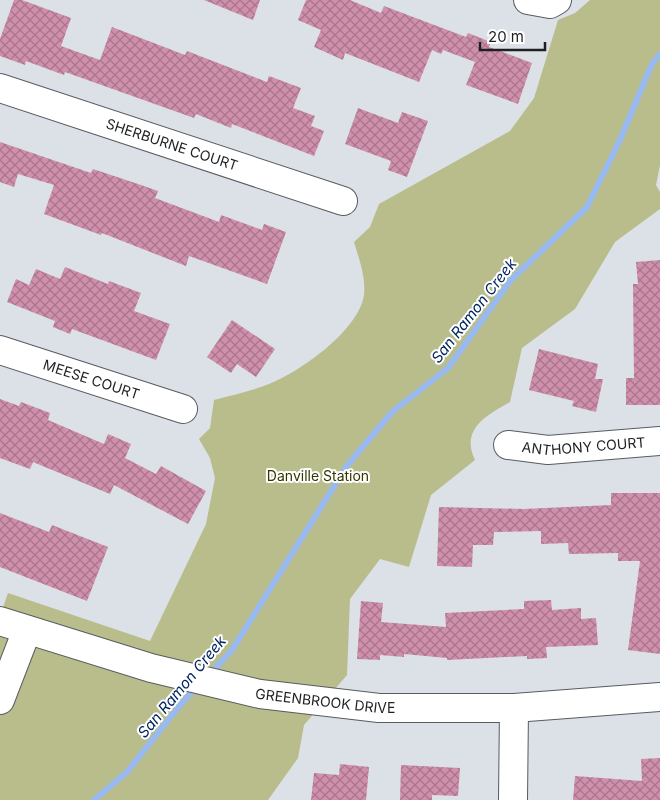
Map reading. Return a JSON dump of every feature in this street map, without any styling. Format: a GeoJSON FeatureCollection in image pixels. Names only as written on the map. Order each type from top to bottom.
{"type":"FeatureCollection","features":[{"type":"Feature","properties":{"kind":"street"},"geometry":{"type":"LineString","coordinates":[[528,0],[550,4],[557,0]]}},
{"type":"Feature","properties":{"kind":"street","name":"SHERBURNE COURT"},"geometry":{"type":"LineString","coordinates":[[0,88],[343,201]]}},
{"type":"Feature","properties":{"kind":"street","name":"MEESE COURT"},"geometry":{"type":"LineString","coordinates":[[0,350],[183,409]]}},
{"type":"Feature","properties":{"kind":"street","name":"ANTHONY COURT"},"geometry":{"type":"LineString","coordinates":[[508,445],[548,450],[660,441]]}},
{"type":"Feature","properties":{"kind":"street","name":"GREENBROOK DRIVE"},"geometry":{"type":"LineString","coordinates":[[0,621],[151,668],[260,694],[379,708],[514,708],[660,697]]}},
{"type":"Feature","properties":{"kind":"street"},"geometry":{"type":"LineString","coordinates":[[0,700],[27,630]]}},
{"type":"Feature","properties":{"kind":"street"},"geometry":{"type":"LineString","coordinates":[[512,800],[514,708]]}},
{"type":"Feature","properties":{"kind":"green space","name":"Danville Station"},"geometry":{"type":"Polygon","coordinates":[[[590,0],[660,0],[660,165],[656,185],[660,192],[660,209],[615,242],[575,309],[522,348],[510,402],[485,418],[473,431],[471,449],[475,460],[431,495],[409,567],[380,559],[350,599],[347,675],[304,725],[298,758],[268,800],[0,800],[0,616],[8,593],[150,641],[206,524],[215,478],[210,458],[199,439],[210,428],[214,400],[256,389],[282,378],[311,360],[340,335],[360,308],[364,295],[363,275],[354,242],[370,227],[379,204],[510,131],[534,98],[558,20],[575,13],[590,0]]]}},
{"type":"Feature","properties":{"kind":"building"},"geometry":{"type":"Polygon","coordinates":[[[14,0],[22,0],[71,18],[61,46],[100,60],[112,27],[185,55],[187,51],[267,82],[269,76],[301,88],[293,108],[315,116],[311,126],[324,131],[314,156],[232,124],[231,128],[196,114],[194,118],[65,72],[64,75],[26,61],[25,65],[0,56],[0,39],[14,0]]]}},
{"type":"Feature","properties":{"kind":"building"},"geometry":{"type":"Polygon","coordinates":[[[204,0],[260,0],[253,20],[204,0]]]}},
{"type":"Feature","properties":{"kind":"building"},"geometry":{"type":"Polygon","coordinates":[[[306,0],[350,0],[381,13],[384,6],[466,37],[468,33],[491,42],[489,47],[532,63],[518,104],[466,85],[475,62],[443,50],[441,54],[432,50],[419,82],[345,53],[343,60],[314,47],[321,30],[298,20],[306,0]]]}},
{"type":"Feature","properties":{"kind":"building"},"geometry":{"type":"Polygon","coordinates":[[[358,108],[398,123],[402,112],[428,121],[407,177],[388,170],[391,161],[345,144],[358,108]]]}},
{"type":"Feature","properties":{"kind":"building"},"geometry":{"type":"Polygon","coordinates":[[[0,142],[91,173],[93,169],[158,191],[155,198],[219,222],[221,215],[262,230],[264,224],[286,232],[267,284],[189,256],[186,266],[102,233],[101,235],[44,214],[54,185],[18,174],[14,187],[0,182],[0,142]]]}},
{"type":"Feature","properties":{"kind":"building"},"geometry":{"type":"Polygon","coordinates":[[[660,260],[660,405],[626,405],[626,378],[634,378],[633,284],[638,284],[636,262],[660,260]]]}},
{"type":"Feature","properties":{"kind":"building"},"geometry":{"type":"Polygon","coordinates":[[[65,267],[108,284],[109,281],[141,293],[134,311],[170,324],[156,360],[72,329],[70,334],[53,327],[55,321],[7,302],[16,279],[29,285],[36,269],[60,279],[65,267]]]}},
{"type":"Feature","properties":{"kind":"building"},"geometry":{"type":"Polygon","coordinates":[[[232,320],[275,349],[256,377],[237,364],[231,373],[207,357],[232,320]]]}},
{"type":"Feature","properties":{"kind":"building"},"geometry":{"type":"Polygon","coordinates":[[[539,349],[598,364],[595,379],[603,379],[596,412],[572,406],[574,401],[529,390],[539,349]]]}},
{"type":"Feature","properties":{"kind":"building"},"geometry":{"type":"Polygon","coordinates":[[[0,399],[19,406],[21,402],[50,413],[48,420],[104,444],[108,434],[131,444],[125,458],[156,474],[161,466],[206,491],[188,524],[114,485],[110,494],[33,462],[30,469],[0,458],[0,399]]]}},
{"type":"Feature","properties":{"kind":"building"},"geometry":{"type":"Polygon","coordinates":[[[611,493],[660,493],[660,654],[628,650],[640,561],[618,561],[618,553],[569,554],[568,543],[541,544],[541,531],[494,532],[493,545],[473,545],[472,567],[437,566],[439,507],[524,509],[611,505],[611,493]]]}},
{"type":"Feature","properties":{"kind":"building"},"geometry":{"type":"Polygon","coordinates":[[[0,513],[49,532],[52,525],[108,547],[87,601],[0,567],[0,513]]]}},
{"type":"Feature","properties":{"kind":"building"},"geometry":{"type":"Polygon","coordinates":[[[551,600],[552,610],[581,608],[581,619],[596,618],[598,645],[546,647],[547,658],[527,659],[527,656],[447,660],[447,658],[404,654],[404,657],[380,655],[380,660],[357,659],[361,601],[383,603],[381,622],[446,627],[445,613],[524,609],[524,601],[551,600]]]}},
{"type":"Feature","properties":{"kind":"building"},"geometry":{"type":"Polygon","coordinates":[[[660,758],[660,800],[573,800],[575,776],[642,781],[641,759],[660,758]]]}},
{"type":"Feature","properties":{"kind":"building"},"geometry":{"type":"Polygon","coordinates":[[[340,764],[369,767],[366,800],[311,800],[314,773],[339,775],[340,764]]]}},
{"type":"Feature","properties":{"kind":"building"},"geometry":{"type":"Polygon","coordinates":[[[401,765],[460,768],[458,796],[432,795],[432,800],[400,800],[401,765]]]}},
{"type":"Feature","properties":{"kind":"waterway","name":"San Ramon Creek"},"geometry":{"type":"LineString","coordinates":[[209,675],[232,650],[346,467],[392,412],[448,368],[511,280],[587,207],[619,142],[652,64],[660,54]]}},
{"type":"Feature","properties":{"kind":"waterway","name":"San Ramon Creek"},"geometry":{"type":"LineString","coordinates":[[94,800],[127,772],[181,704],[198,686]]}}]}
